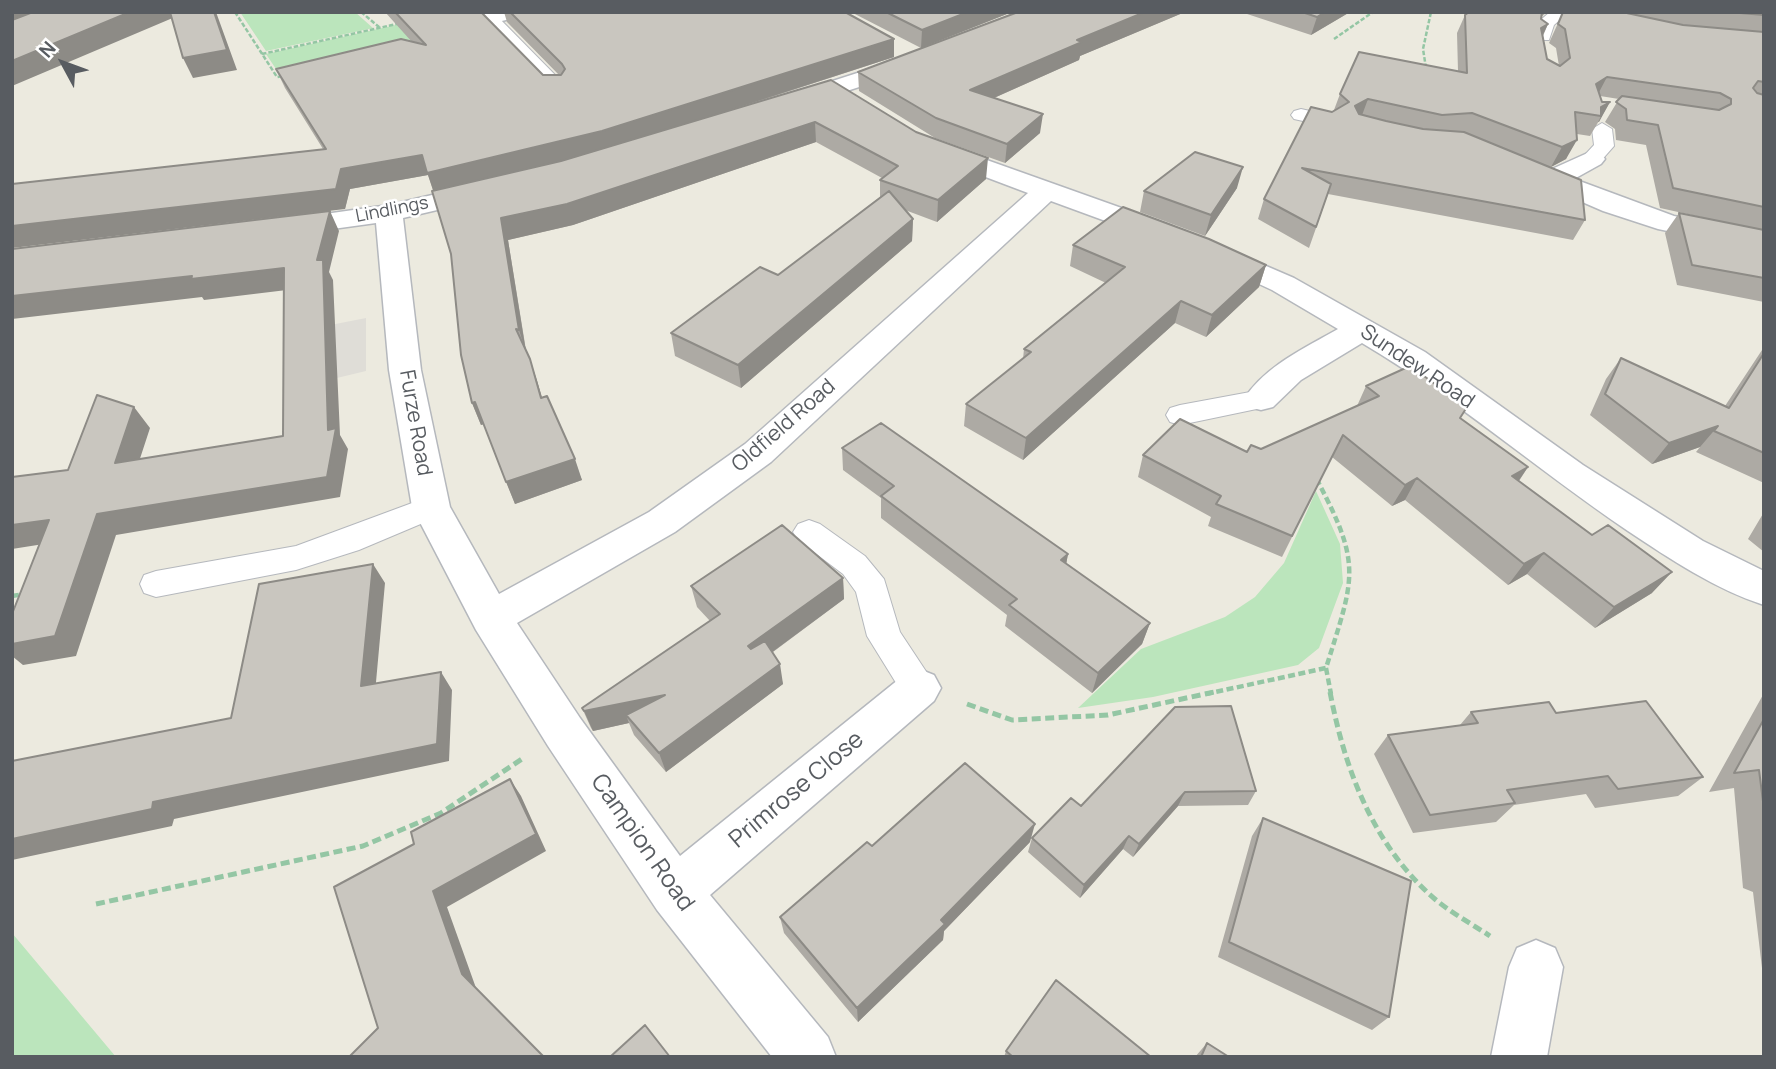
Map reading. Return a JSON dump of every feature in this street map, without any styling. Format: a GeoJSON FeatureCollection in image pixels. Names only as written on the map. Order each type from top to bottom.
{"type":"FeatureCollection","features":[{"type":"Feature","properties":{"kind":"street"},"geometry":{"type":"LineString","coordinates":[[489,18],[516,12]]}},
{"type":"Feature","properties":{"kind":"street"},"geometry":{"type":"LineString","coordinates":[[770,109],[835,88],[916,54]]}},
{"type":"Feature","properties":{"kind":"street"},"geometry":{"type":"LineString","coordinates":[[835,88],[858,104]]}},
{"type":"Feature","properties":{"kind":"street","name":"Sundew Road"},"geometry":{"type":"LineString","coordinates":[[914,139],[1046,191],[1214,252],[1283,284],[1413,359],[1570,474],[1689,552],[1764,589]]}},
{"type":"Feature","properties":{"kind":"street"},"geometry":{"type":"LineString","coordinates":[[1554,179],[1592,159]]}},
{"type":"Feature","properties":{"kind":"street"},"geometry":{"type":"LineString","coordinates":[[1508,161],[1613,205],[1668,223],[1764,242]]}},
{"type":"Feature","properties":{"kind":"street","name":"Lindlings"},"geometry":{"type":"LineString","coordinates":[[256,232],[389,213],[519,183]]}},
{"type":"Feature","properties":{"kind":"street","name":"Oldfield Road"},"geometry":{"type":"LineString","coordinates":[[491,618],[662,522],[758,453],[1046,191]]}},
{"type":"Feature","properties":{"kind":"street","name":"Furze Road"},"geometry":{"type":"LineString","coordinates":[[389,213],[405,370],[431,507],[491,618]]}},
{"type":"Feature","properties":{"kind":"street"},"geometry":{"type":"LineString","coordinates":[[1261,399],[1289,372],[1363,329]]}},
{"type":"Feature","properties":{"kind":"street","name":"Campion Road"},"geometry":{"type":"LineString","coordinates":[[491,618],[564,732],[675,892],[808,1057]]}},
{"type":"Feature","properties":{"kind":"street","name":"Primrose Close"},"geometry":{"type":"LineString","coordinates":[[675,892],[919,688]]}},
{"type":"Feature","properties":{"kind":"street"},"geometry":{"type":"LineString","coordinates":[[1519,1057],[1536,967]]}},
{"type":"Feature","properties":{"kind":"lane"},"geometry":{"type":"LineString","coordinates":[[1544,47],[1546,23],[1569,13]]}},
{"type":"Feature","properties":{"kind":"lane"},"geometry":{"type":"LineString","coordinates":[[489,18],[557,88]]}},
{"type":"Feature","properties":{"kind":"lane"},"geometry":{"type":"LineString","coordinates":[[1301,115],[1330,121]]}},
{"type":"Feature","properties":{"kind":"lane"},"geometry":{"type":"LineString","coordinates":[[1592,159],[1604,146],[1600,116]]}},
{"type":"Feature","properties":{"kind":"lane"},"geometry":{"type":"LineString","coordinates":[[1180,415],[1261,399]]}},
{"type":"Feature","properties":{"kind":"lane"},"geometry":{"type":"LineString","coordinates":[[156,584],[296,558],[348,541],[431,507]]}},
{"type":"Feature","properties":{"kind":"lane"},"geometry":{"type":"LineString","coordinates":[[809,532],[854,565],[872,589],[884,636],[919,688]]}},
{"type":"Feature","properties":{"kind":"path"},"geometry":{"type":"LineString","coordinates":[[235,12],[277,77],[290,74]]}},
{"type":"Feature","properties":{"kind":"path"},"geometry":{"type":"LineString","coordinates":[[361,12],[379,28]]}},
{"type":"Feature","properties":{"kind":"path"},"geometry":{"type":"LineString","coordinates":[[1334,39],[1373,12]]}},
{"type":"Feature","properties":{"kind":"path"},"geometry":{"type":"LineString","coordinates":[[1430,12],[1423,49],[1426,68],[1433,77]]}},
{"type":"Feature","properties":{"kind":"path"},"geometry":{"type":"LineString","coordinates":[[262,54],[406,22]]}},
{"type":"Feature","properties":{"kind":"path"},"geometry":{"type":"LineString","coordinates":[[1311,470],[1336,515],[1350,556],[1347,596],[1326,668],[1338,738],[1358,798],[1391,852],[1434,898],[1536,967]]}},
{"type":"Feature","properties":{"kind":"path"},"geometry":{"type":"LineString","coordinates":[[12,596],[37,591]]}},
{"type":"Feature","properties":{"kind":"path"},"geometry":{"type":"LineString","coordinates":[[919,688],[1012,720],[1108,715],[1326,668]]}},
{"type":"Feature","properties":{"kind":"path"},"geometry":{"type":"LineString","coordinates":[[96,904],[363,846],[441,813],[564,732]]}},
{"type":"Feature","properties":{"kind":"shaded area"},"geometry":{"type":"Polygon","coordinates":[[[366,318],[366,371],[295,388],[295,332],[366,318]]]}},
{"type":"Feature","properties":{"kind":"green space"},"geometry":{"type":"Polygon","coordinates":[[[240,12],[355,12],[373,28],[266,51],[240,12]]]}},
{"type":"Feature","properties":{"kind":"green space"},"geometry":{"type":"Polygon","coordinates":[[[454,12],[488,26],[278,72],[266,54],[454,12]]]}},
{"type":"Feature","properties":{"kind":"green space"},"geometry":{"type":"Polygon","coordinates":[[[1316,491],[1340,544],[1343,583],[1319,648],[1298,665],[1153,697],[1078,708],[1141,649],[1225,617],[1255,597],[1284,563],[1316,491]]]}},
{"type":"Feature","properties":{"kind":"green space"},"geometry":{"type":"Polygon","coordinates":[[[12,933],[116,1057],[12,1057],[12,933]]]}},
{"type":"Feature","properties":{"kind":"building"},"geometry":{"type":"Polygon","coordinates":[[[33,12],[130,12],[12,61],[12,20],[33,12]]]}},
{"type":"Feature","properties":{"kind":"building"},"geometry":{"type":"Polygon","coordinates":[[[170,12],[214,12],[227,50],[183,58],[170,12]]]}},
{"type":"Feature","properties":{"kind":"building"},"geometry":{"type":"Polygon","coordinates":[[[395,12],[481,12],[543,75],[561,75],[565,69],[510,12],[845,12],[894,39],[602,131],[427,173],[422,155],[341,169],[336,189],[12,226],[12,184],[326,149],[276,69],[401,39],[426,45],[395,12]]]}},
{"type":"Feature","properties":{"kind":"building"},"geometry":{"type":"Polygon","coordinates":[[[886,12],[968,12],[922,30],[886,12]]]}},
{"type":"Feature","properties":{"kind":"building"},"geometry":{"type":"Polygon","coordinates":[[[1018,12],[1145,12],[1077,40],[1082,42],[970,90],[1043,114],[1007,144],[936,118],[858,72],[1018,12]]]}},
{"type":"Feature","properties":{"kind":"building"},"geometry":{"type":"Polygon","coordinates":[[[1302,12],[1325,12],[1317,17],[1302,12]]]}},
{"type":"Feature","properties":{"kind":"building"},"geometry":{"type":"Polygon","coordinates":[[[1469,12],[1542,12],[1541,19],[1548,24],[1541,28],[1547,59],[1560,66],[1570,58],[1565,29],[1558,24],[1563,12],[1622,12],[1683,25],[1764,32],[1764,82],[1758,81],[1753,88],[1764,95],[1764,207],[1673,188],[1658,125],[1627,120],[1626,109],[1616,102],[1622,96],[1719,110],[1731,104],[1731,99],[1720,93],[1607,77],[1596,84],[1602,102],[1610,102],[1601,107],[1601,116],[1575,112],[1577,140],[1562,147],[1472,113],[1442,115],[1368,99],[1355,106],[1359,114],[1386,121],[1423,129],[1464,132],[1581,180],[1585,220],[1302,168],[1331,184],[1316,227],[1264,199],[1311,107],[1332,112],[1349,102],[1340,94],[1359,52],[1467,73],[1465,15],[1469,12]]]}},
{"type":"Feature","properties":{"kind":"building"},"geometry":{"type":"Polygon","coordinates":[[[1728,12],[1764,12],[1764,15],[1728,12]]]}},
{"type":"Feature","properties":{"kind":"building"},"geometry":{"type":"Polygon","coordinates":[[[831,80],[916,132],[988,158],[938,200],[880,180],[898,166],[815,122],[567,204],[501,218],[519,330],[516,329],[530,359],[541,398],[547,396],[575,459],[506,482],[475,402],[472,403],[461,355],[451,254],[432,191],[561,161],[831,80]]]}},
{"type":"Feature","properties":{"kind":"building"},"geometry":{"type":"Polygon","coordinates":[[[1195,152],[1243,167],[1211,215],[1144,191],[1195,152]]]}},
{"type":"Feature","properties":{"kind":"building"},"geometry":{"type":"Polygon","coordinates":[[[889,191],[913,219],[738,365],[671,333],[760,267],[778,275],[889,191]]]}},
{"type":"Feature","properties":{"kind":"building"},"geometry":{"type":"Polygon","coordinates":[[[1123,207],[1209,239],[1266,265],[1212,315],[1181,301],[1026,438],[966,404],[1031,352],[1024,349],[1125,267],[1073,245],[1123,207]]]}},
{"type":"Feature","properties":{"kind":"building"},"geometry":{"type":"Polygon","coordinates":[[[330,211],[317,260],[323,260],[328,430],[336,428],[327,477],[97,514],[55,636],[12,644],[12,614],[49,520],[12,525],[12,477],[68,470],[97,395],[134,407],[115,463],[283,436],[284,268],[12,296],[12,249],[330,211]]]}},
{"type":"Feature","properties":{"kind":"building"},"geometry":{"type":"Polygon","coordinates":[[[1679,213],[1764,230],[1764,278],[1692,265],[1679,213]]]}},
{"type":"Feature","properties":{"kind":"building"},"geometry":{"type":"Polygon","coordinates":[[[1764,353],[1764,453],[1714,431],[1718,426],[1669,443],[1605,394],[1621,358],[1729,408],[1764,353]]]}},
{"type":"Feature","properties":{"kind":"building"},"geometry":{"type":"Polygon","coordinates":[[[1410,366],[1467,407],[1460,418],[1528,467],[1512,476],[1592,535],[1608,525],[1672,572],[1614,607],[1544,553],[1524,564],[1417,478],[1405,485],[1343,435],[1292,536],[1216,504],[1221,496],[1143,455],[1180,419],[1247,452],[1251,445],[1261,449],[1379,396],[1366,386],[1410,366]]]}},
{"type":"Feature","properties":{"kind":"building"},"geometry":{"type":"Polygon","coordinates":[[[881,423],[1068,554],[1061,560],[1150,623],[1098,673],[1009,605],[1017,599],[881,496],[894,486],[842,448],[881,423]]]}},
{"type":"Feature","properties":{"kind":"building"},"geometry":{"type":"Polygon","coordinates":[[[782,525],[843,578],[748,646],[751,649],[765,641],[780,664],[659,753],[626,715],[665,695],[584,711],[582,708],[720,614],[691,586],[782,525]]]}},
{"type":"Feature","properties":{"kind":"building"},"geometry":{"type":"Polygon","coordinates":[[[373,564],[361,686],[441,672],[437,744],[153,802],[152,809],[12,839],[12,761],[231,718],[259,584],[373,564]]]}},
{"type":"Feature","properties":{"kind":"building"},"geometry":{"type":"Polygon","coordinates":[[[1646,701],[1703,777],[1618,789],[1608,776],[1507,790],[1515,803],[1430,815],[1388,735],[1478,723],[1471,712],[1549,702],[1556,713],[1646,701]]]}},
{"type":"Feature","properties":{"kind":"building"},"geometry":{"type":"Polygon","coordinates":[[[1231,706],[1256,791],[1185,792],[1139,844],[1129,836],[1084,885],[1032,838],[1071,798],[1081,806],[1175,707],[1231,706]]]}},
{"type":"Feature","properties":{"kind":"building"},"geometry":{"type":"Polygon","coordinates":[[[1764,719],[1764,809],[1759,770],[1734,773],[1764,719]]]}},
{"type":"Feature","properties":{"kind":"building"},"geometry":{"type":"Polygon","coordinates":[[[965,763],[1035,824],[941,920],[945,924],[857,1008],[780,917],[867,842],[872,846],[965,763]]]}},
{"type":"Feature","properties":{"kind":"building"},"geometry":{"type":"Polygon","coordinates":[[[510,779],[536,834],[433,891],[462,974],[544,1057],[349,1057],[378,1028],[334,887],[414,844],[411,832],[510,779]]]}},
{"type":"Feature","properties":{"kind":"building"},"geometry":{"type":"Polygon","coordinates":[[[1263,818],[1411,881],[1389,1017],[1229,942],[1263,818]]]}},
{"type":"Feature","properties":{"kind":"building"},"geometry":{"type":"Polygon","coordinates":[[[1056,980],[1151,1057],[1013,1057],[1006,1051],[1056,980]]]}},
{"type":"Feature","properties":{"kind":"building"},"geometry":{"type":"Polygon","coordinates":[[[645,1025],[670,1057],[610,1057],[645,1025]]]}},
{"type":"Feature","properties":{"kind":"building"},"geometry":{"type":"Polygon","coordinates":[[[1207,1043],[1229,1057],[1201,1057],[1207,1043]]]}}]}
